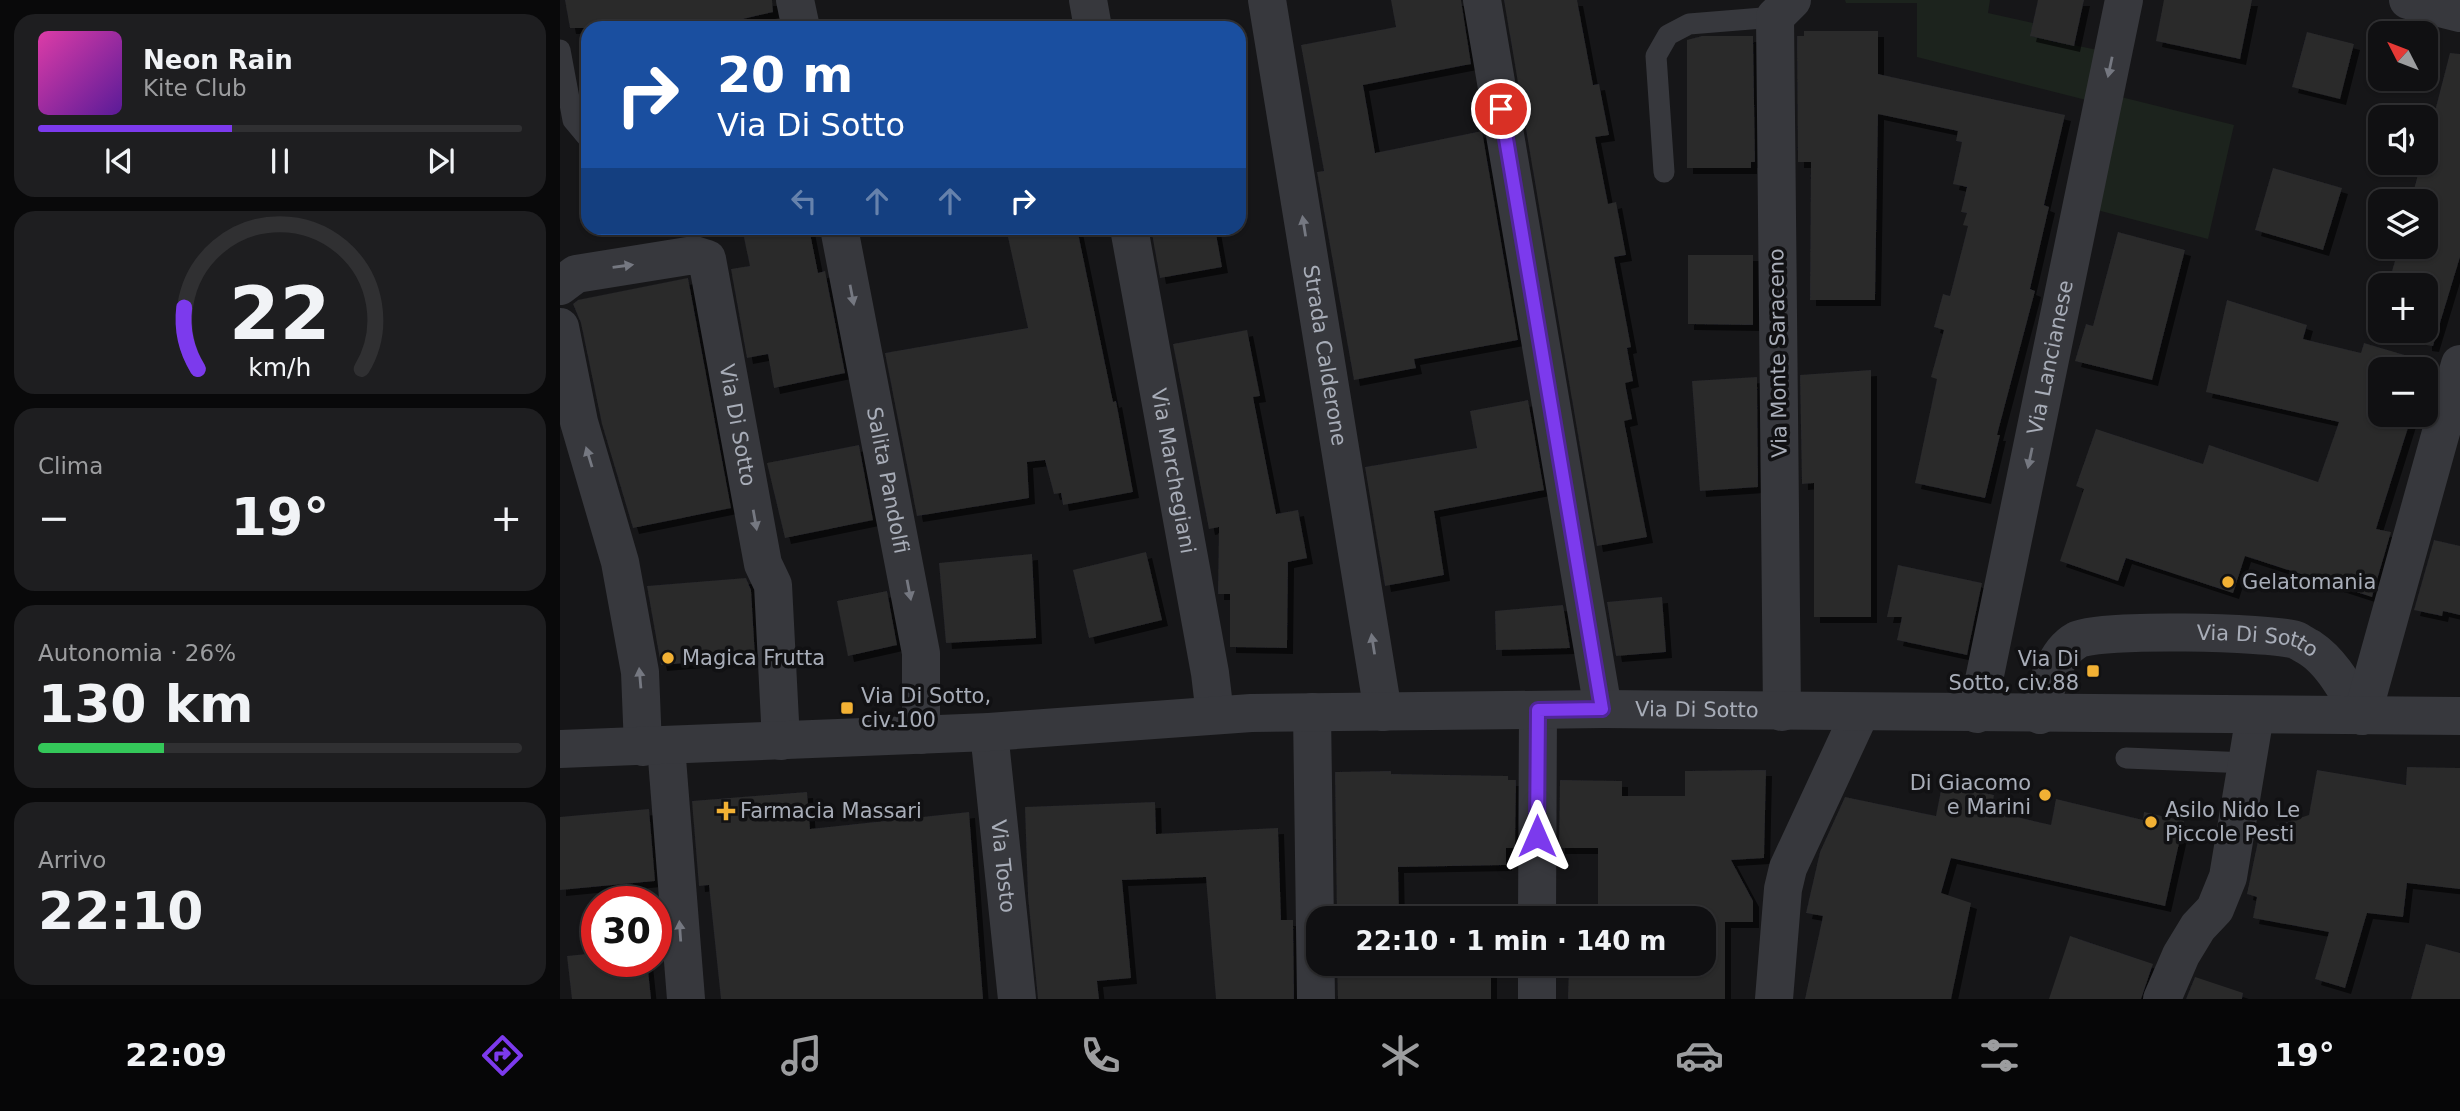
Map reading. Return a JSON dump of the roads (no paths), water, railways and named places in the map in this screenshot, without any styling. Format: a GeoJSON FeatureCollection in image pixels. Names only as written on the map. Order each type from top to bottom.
{"type":"FeatureCollection","features":[{"type":"Feature","properties":{"kind":"street"},"geometry":{"type":"LineString","coordinates":[[795,0],[800,21]]}},
{"type":"Feature","properties":{"kind":"street"},"geometry":{"type":"LineString","coordinates":[[1088,0],[1092,21]]}},
{"type":"Feature","properties":{"kind":"street","name":"Strada Calderone"},"geometry":{"type":"LineString","coordinates":[[1267,0],[1383,712]]}},
{"type":"Feature","properties":{"kind":"street"},"geometry":{"type":"LineString","coordinates":[[1482,0],[1602,709]]}},
{"type":"Feature","properties":{"kind":"street","name":"Via Lancianese"},"geometry":{"type":"LineString","coordinates":[[1977,714],[2124,0]]}},
{"type":"Feature","properties":{"kind":"street"},"geometry":{"type":"LineString","coordinates":[[2408,0],[2460,13]]}},
{"type":"Feature","properties":{"kind":"street","name":"Via Monte Saraceno"},"geometry":{"type":"LineString","coordinates":[[1782,712],[1783,8]]}},
{"type":"Feature","properties":{"kind":"street","name":"Salita Pandolfi"},"geometry":{"type":"LineString","coordinates":[[840,235],[921,653],[921,735]]}},
{"type":"Feature","properties":{"kind":"street","name":"Via Marchegiani"},"geometry":{"type":"LineString","coordinates":[[1130,235],[1210,673],[1215,715]]}},
{"type":"Feature","properties":{"kind":"street","name":"Via Di Sotto"},"geometry":{"type":"LineString","coordinates":[[560,286],[576,274],[694,255],[707,260],[763,564],[773,585],[781,741]]}},
{"type":"Feature","properties":{"kind":"street"},"geometry":{"type":"LineString","coordinates":[[560,327],[579,422],[620,562],[654,746],[686,999]]}},
{"type":"Feature","properties":{"kind":"street"},"geometry":{"type":"LineString","coordinates":[[2362,716],[2460,364]]}},
{"type":"Feature","properties":{"kind":"street","name":"Via Di Sotto"},"geometry":{"type":"LineString","coordinates":[[2040,715],[2046,687],[2065,650],[2077,640],[2095,634],[2128,633],[2295,640],[2325,661],[2362,716]]}},
{"type":"Feature","properties":{"kind":"street","name":"Via Di Sotto"},"geometry":{"type":"LineString","coordinates":[[560,750],[989,732],[1215,715],[1312,712],[1602,709],[2040,715],[2460,716]]}},
{"type":"Feature","properties":{"kind":"street"},"geometry":{"type":"LineString","coordinates":[[1537,906],[1538,710]]}},
{"type":"Feature","properties":{"kind":"street"},"geometry":{"type":"LineString","coordinates":[[1312,712],[1316,999]]}},
{"type":"Feature","properties":{"kind":"street"},"geometry":{"type":"LineString","coordinates":[[1774,999],[1783,889],[1788,868],[1860,713]]}},
{"type":"Feature","properties":{"kind":"street"},"geometry":{"type":"LineString","coordinates":[[2162,999],[2186,946],[2215,909],[2228,877],[2255,716]]}},
{"type":"Feature","properties":{"kind":"street","name":"Via Tosto"},"geometry":{"type":"LineString","coordinates":[[989,732],[1017,999]]}},
{"type":"Feature","properties":{"kind":"street"},"geometry":{"type":"LineString","coordinates":[[1537,976],[1537,999]]}},
{"type":"Feature","properties":{"kind":"lane"},"geometry":{"type":"LineString","coordinates":[[1664,172],[1656,56],[1668,35],[1689,23],[1783,8]]}},
{"type":"Feature","properties":{"kind":"lane"},"geometry":{"type":"LineString","coordinates":[[560,50],[573,120],[581,130]]}},
{"type":"Feature","properties":{"kind":"lane"},"geometry":{"type":"LineString","coordinates":[[2126,758],[2248,763]]}},
{"type":"Feature","properties":{"kind":"place","name":"Gelatomania"},"geometry":{"type":"Point","coordinates":[2228,582]}},
{"type":"Feature","properties":{"kind":"place","name":"Magica Frutta"},"geometry":{"type":"Point","coordinates":[668,658]}},
{"type":"Feature","properties":{"kind":"place","name":"Via Di Sotto, civ.88"},"geometry":{"type":"Point","coordinates":[2093,671]}},
{"type":"Feature","properties":{"kind":"place","name":"Via Di Sotto, civ.100"},"geometry":{"type":"Point","coordinates":[847,708]}},
{"type":"Feature","properties":{"kind":"place","name":"Di Giacomo e Marini"},"geometry":{"type":"Point","coordinates":[2045,795]}},
{"type":"Feature","properties":{"kind":"place","name":"Farmacia Massari"},"geometry":{"type":"Point","coordinates":[726,811]}},
{"type":"Feature","properties":{"kind":"place","name":"Asilo Nido Le Piccole Pesti"},"geometry":{"type":"Point","coordinates":[2151,822]}}]}
